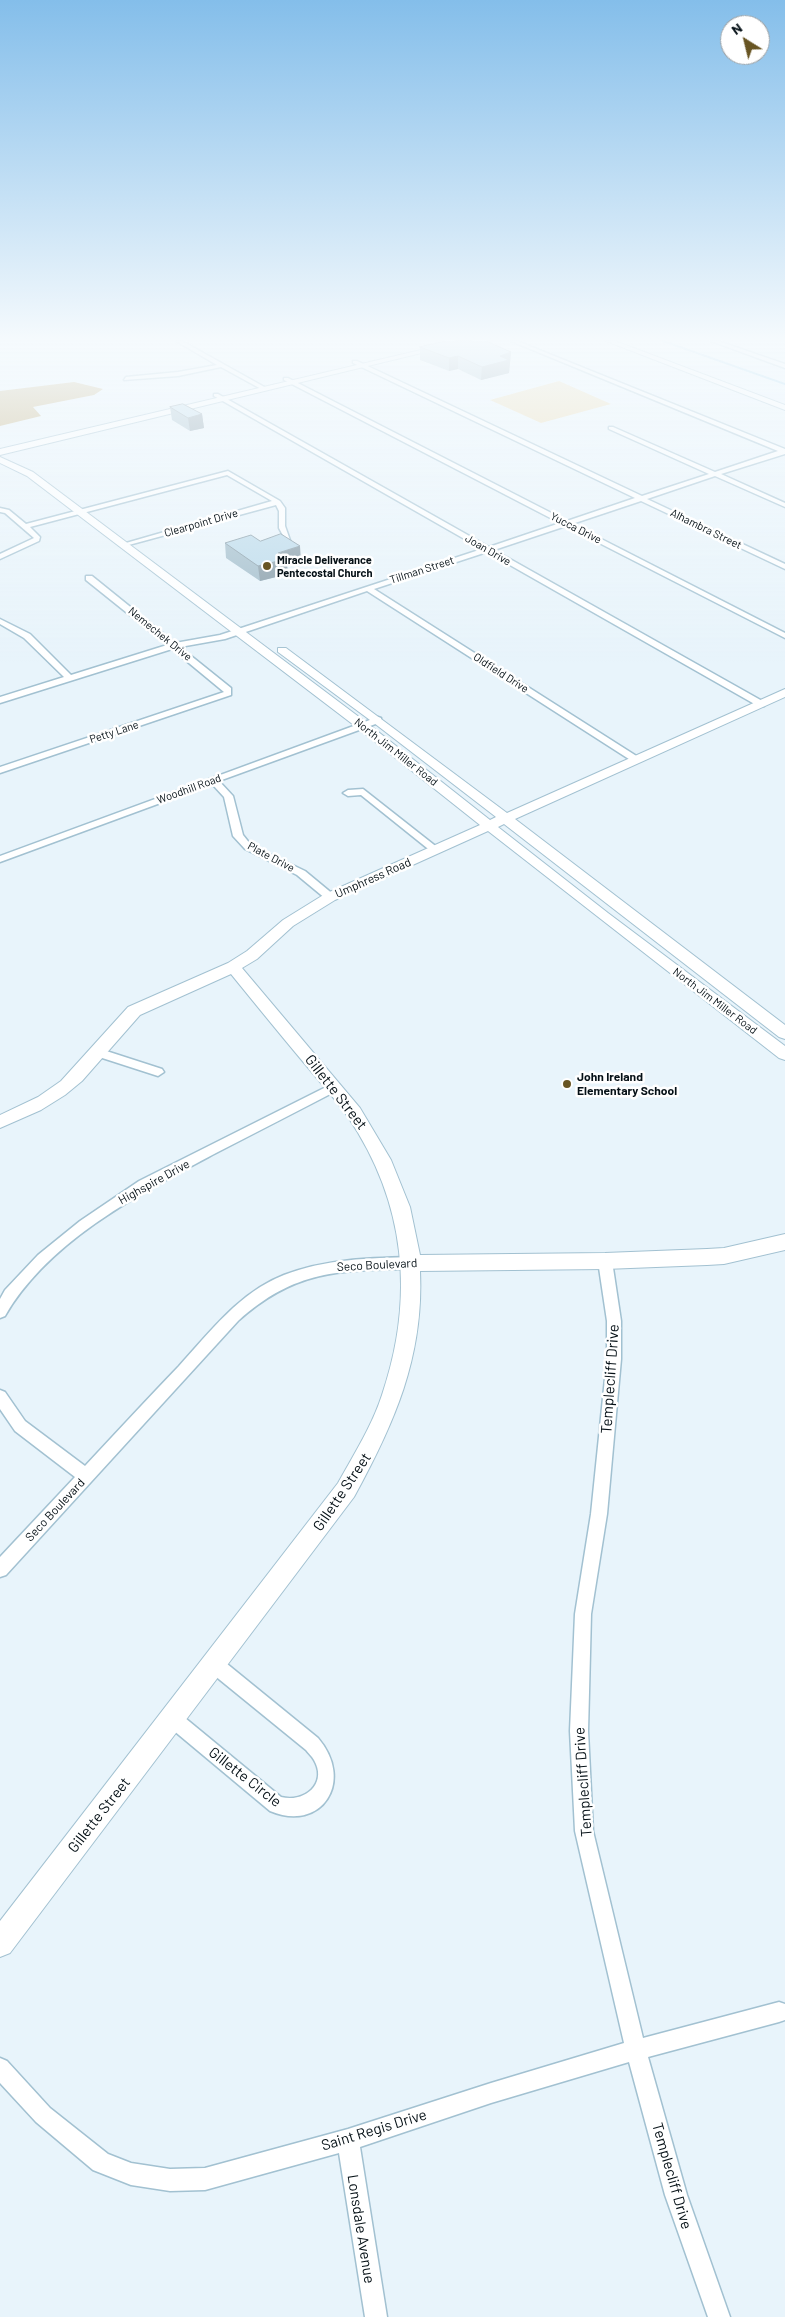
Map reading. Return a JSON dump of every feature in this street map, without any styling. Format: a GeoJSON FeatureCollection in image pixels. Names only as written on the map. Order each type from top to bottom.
{"type":"FeatureCollection","features":[{"type":"Feature","properties":{"kind":"main road"},"geometry":{"type":"LineString","coordinates":[[0,453],[15,449]]}},
{"type":"Feature","properties":{"kind":"main road"},"geometry":{"type":"LineString","coordinates":[[0,453],[26,462],[50,477],[200,589]]}},
{"type":"Feature","properties":{"kind":"main road","name":"North Jim Miller Road"},"geometry":{"type":"LineString","coordinates":[[0,460],[19,468],[38,480],[123,545],[244,626],[270,641],[378,720],[785,1033]]}},
{"type":"Feature","properties":{"kind":"main road"},"geometry":{"type":"LineString","coordinates":[[38,480],[50,477]]}},
{"type":"Feature","properties":{"kind":"main road","name":"North Jim Miller Road"},"geometry":{"type":"LineString","coordinates":[[244,626],[363,726],[603,916],[785,1054]]}},
{"type":"Feature","properties":{"kind":"main road","name":"Umphress Road"},"geometry":{"type":"LineString","coordinates":[[0,1122],[56,1095],[75,1078],[121,1022],[134,1011],[233,967],[252,956],[288,923],[330,897],[785,693]]}},
{"type":"Feature","properties":{"kind":"main road"},"geometry":{"type":"LineString","coordinates":[[603,916],[619,907]]}},
{"type":"Feature","properties":{"kind":"main road","name":"Gillette Street"},"geometry":{"type":"LineString","coordinates":[[0,1943],[173,1719],[346,1490],[371,1451],[390,1408],[402,1368],[408,1331],[412,1263],[404,1214],[382,1157],[370,1135],[334,1087],[233,967]]}},
{"type":"Feature","properties":{"kind":"main road","name":"Seco Boulevard"},"geometry":{"type":"LineString","coordinates":[[412,1263],[605,1261],[724,1256],[785,1242]]}},
{"type":"Feature","properties":{"kind":"street","name":"Joan Drive"},"geometry":{"type":"LineString","coordinates":[[311,449],[761,704]]}},
{"type":"Feature","properties":{"kind":"street","name":"Yucca Drive"},"geometry":{"type":"LineString","coordinates":[[423,449],[785,636]]}},
{"type":"Feature","properties":{"kind":"street","name":"Alhambra Street"},"geometry":{"type":"LineString","coordinates":[[538,449],[785,567]]}},
{"type":"Feature","properties":{"kind":"street"},"geometry":{"type":"LineString","coordinates":[[658,449],[785,505]]}},
{"type":"Feature","properties":{"kind":"street","name":"Tillman Street"},"geometry":{"type":"LineString","coordinates":[[0,700],[174,646],[214,638],[244,626],[487,549],[785,451]]}},
{"type":"Feature","properties":{"kind":"street"},"geometry":{"type":"LineString","coordinates":[[26,526],[228,473],[278,502],[282,507],[282,525],[288,542]]}},
{"type":"Feature","properties":{"kind":"street","name":"Clearpoint Drive"},"geometry":{"type":"LineString","coordinates":[[123,545],[278,502]]}},
{"type":"Feature","properties":{"kind":"street"},"geometry":{"type":"LineString","coordinates":[[0,510],[7,511],[35,533],[37,540],[0,557]]}},
{"type":"Feature","properties":{"kind":"street","name":"Nemechek Drive"},"geometry":{"type":"LineString","coordinates":[[89,578],[228,690],[228,693]]}},
{"type":"Feature","properties":{"kind":"street","name":"Oldfield Drive"},"geometry":{"type":"LineString","coordinates":[[366,588],[377,593],[635,759]]}},
{"type":"Feature","properties":{"kind":"street"},"geometry":{"type":"LineString","coordinates":[[0,620],[27,636],[70,678]]}},
{"type":"Feature","properties":{"kind":"street","name":"Petty Lane"},"geometry":{"type":"LineString","coordinates":[[0,770],[228,693]]}},
{"type":"Feature","properties":{"kind":"street","name":"Woodhill Road"},"geometry":{"type":"LineString","coordinates":[[0,859],[378,720]]}},
{"type":"Feature","properties":{"kind":"street","name":"Plate Drive"},"geometry":{"type":"LineString","coordinates":[[214,780],[228,796],[238,836],[248,847],[301,873],[330,897]]}},
{"type":"Feature","properties":{"kind":"street"},"geometry":{"type":"LineString","coordinates":[[348,792],[363,792],[434,850]]}},
{"type":"Feature","properties":{"kind":"street"},"geometry":{"type":"LineString","coordinates":[[97,1052],[158,1072]]}},
{"type":"Feature","properties":{"kind":"street","name":"Highspire Drive"},"geometry":{"type":"LineString","coordinates":[[0,1312],[15,1289],[28,1274],[84,1225],[114,1204],[144,1185],[334,1087]]}},
{"type":"Feature","properties":{"kind":"street","name":"Templecliff Drive"},"geometry":{"type":"LineString","coordinates":[[605,1261],[614,1321],[614,1359],[599,1514],[583,1614],[578,1731],[584,1831],[636,2050],[676,2194],[719,2317]]}},
{"type":"Feature","properties":{"kind":"street","name":"Seco Boulevard"},"geometry":{"type":"LineString","coordinates":[[0,1569],[232,1317],[272,1286],[315,1271],[346,1265],[412,1263]]}},
{"type":"Feature","properties":{"kind":"street"},"geometry":{"type":"LineString","coordinates":[[0,1397],[20,1426],[86,1476]]}},
{"type":"Feature","properties":{"kind":"street","name":"Gillette Circle"},"geometry":{"type":"LineString","coordinates":[[173,1719],[276,1805],[288,1810],[301,1809],[311,1803],[320,1793],[325,1781],[326,1769],[322,1756],[312,1744],[215,1664]]}},
{"type":"Feature","properties":{"kind":"street","name":"Saint Regis Drive"},"geometry":{"type":"LineString","coordinates":[[0,2068],[43,2115],[101,2162],[131,2174],[170,2180],[205,2179],[348,2140],[491,2093],[636,2050],[779,2012]]}},
{"type":"Feature","properties":{"kind":"street","name":"Lonsdale Avenue"},"geometry":{"type":"LineString","coordinates":[[348,2140],[376,2317]]}},
{"type":"Feature","properties":{"kind":"building"},"geometry":{"type":"Polygon","coordinates":[[[281,534],[300,546],[278,553],[286,559],[258,566],[225,543],[251,535],[260,541],[281,534]]]}},
{"type":"Feature","properties":{"kind":"place","name":"Miracle Deliverance Pentecostal Church"},"geometry":{"type":"Point","coordinates":[267,566]}},
{"type":"Feature","properties":{"kind":"place","name":"John Ireland Elementary School"},"geometry":{"type":"Point","coordinates":[567,1084]}}]}
